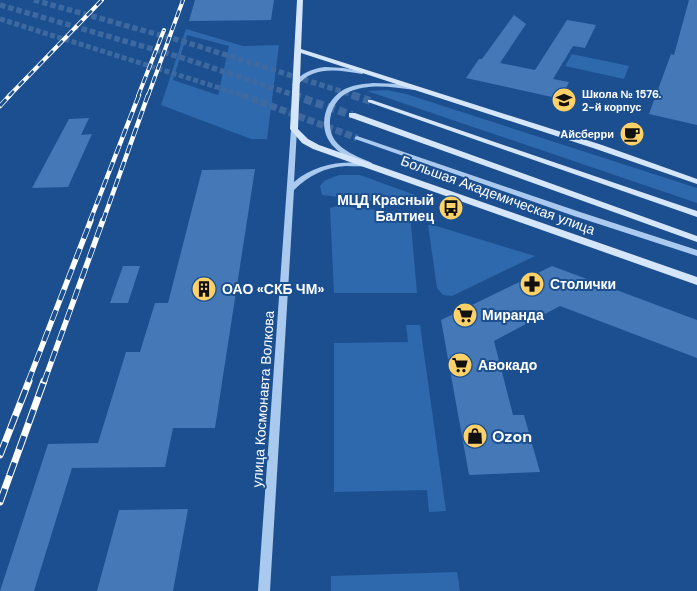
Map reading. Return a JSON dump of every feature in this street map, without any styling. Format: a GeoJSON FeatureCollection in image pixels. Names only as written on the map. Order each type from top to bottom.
{"type":"FeatureCollection","features":[{"type":"Feature","properties":{"kind":"main road","name":"улица Космонавта Волкова"},"geometry":{"type":"LineString","coordinates":[[294,129],[300,0]]}},
{"type":"Feature","properties":{"kind":"main road"},"geometry":{"type":"LineString","coordinates":[[298,50],[697,182]]}},
{"type":"Feature","properties":{"kind":"main road"},"geometry":{"type":"LineString","coordinates":[[370,101],[697,214]]}},
{"type":"Feature","properties":{"kind":"main road"},"geometry":{"type":"LineString","coordinates":[[352,116],[697,239]]}},
{"type":"Feature","properties":{"kind":"main road","name":"Большая Академическая улица"},"geometry":{"type":"LineString","coordinates":[[294,129],[305,141],[316,147],[697,281]]}},
{"type":"Feature","properties":{"kind":"street"},"geometry":{"type":"LineString","coordinates":[[295,85],[303,74],[310,71],[346,69],[362,72]]}},
{"type":"Feature","properties":{"kind":"street"},"geometry":{"type":"LineString","coordinates":[[374,166],[333,144],[327,132],[328,106],[344,91],[355,88],[381,84],[414,88]]}},
{"type":"Feature","properties":{"kind":"street","name":"улица Космонавта Волкова"},"geometry":{"type":"LineString","coordinates":[[264,591],[294,129]]}},
{"type":"Feature","properties":{"kind":"street"},"geometry":{"type":"LineString","coordinates":[[357,138],[577,214],[697,253]]}},
{"type":"Feature","properties":{"kind":"street"},"geometry":{"type":"LineString","coordinates":[[290,190],[299,179],[312,171],[325,167],[353,164],[374,166]]}},
{"type":"Feature","properties":{"kind":"shaded area"},"geometry":{"type":"Polygon","coordinates":[[[186,29],[243,46],[279,45],[267,139],[251,139],[161,105],[186,29]],[[187,35],[173,80],[218,95],[229,46],[187,35]]]}},
{"type":"Feature","properties":{"kind":"shaded area"},"geometry":{"type":"Polygon","coordinates":[[[572,54],[629,66],[624,79],[565,66],[572,54]]]}},
{"type":"Feature","properties":{"kind":"shaded area"},"geometry":{"type":"Polygon","coordinates":[[[387,90],[406,94],[697,188],[697,203],[367,91],[387,90]]]}},
{"type":"Feature","properties":{"kind":"shaded area"},"geometry":{"type":"Polygon","coordinates":[[[339,175],[360,175],[415,195],[415,206],[322,195],[320,186],[324,181],[339,175]]]}},
{"type":"Feature","properties":{"kind":"shaded area"},"geometry":{"type":"Polygon","coordinates":[[[337,206],[410,213],[417,293],[334,293],[330,208],[337,206]]]}},
{"type":"Feature","properties":{"kind":"shaded area"},"geometry":{"type":"Polygon","coordinates":[[[428,225],[535,256],[452,296],[443,295],[437,288],[428,225]]]}},
{"type":"Feature","properties":{"kind":"shaded area"},"geometry":{"type":"Polygon","coordinates":[[[406,325],[420,325],[446,511],[429,512],[427,490],[334,492],[334,343],[408,342],[406,325]]]}},
{"type":"Feature","properties":{"kind":"shaded area"},"geometry":{"type":"Polygon","coordinates":[[[457,572],[460,591],[331,591],[331,576],[457,572]]]}},
{"type":"Feature","properties":{"kind":"building"},"geometry":{"type":"Polygon","coordinates":[[[195,0],[274,0],[271,20],[189,21],[195,0]]]}},
{"type":"Feature","properties":{"kind":"building"},"geometry":{"type":"Polygon","coordinates":[[[689,0],[697,0],[697,125],[649,114],[671,54],[674,55],[689,0]]]}},
{"type":"Feature","properties":{"kind":"building"},"geometry":{"type":"Polygon","coordinates":[[[514,15],[526,24],[500,63],[535,70],[567,20],[596,25],[585,48],[573,46],[553,79],[569,82],[561,99],[466,78],[514,15]]]}},
{"type":"Feature","properties":{"kind":"building"},"geometry":{"type":"Polygon","coordinates":[[[89,118],[81,135],[92,134],[68,187],[32,188],[69,119],[89,118]]]}},
{"type":"Feature","properties":{"kind":"building","name":"ОАО «СКБ ЧМ»"},"geometry":{"type":"Polygon","coordinates":[[[255,169],[215,428],[173,428],[165,467],[72,468],[34,591],[0,591],[48,444],[98,443],[126,352],[140,352],[155,303],[168,303],[202,170],[255,169]]]}},
{"type":"Feature","properties":{"kind":"building"},"geometry":{"type":"Polygon","coordinates":[[[123,266],[140,266],[128,303],[110,303],[123,266]]]}},
{"type":"Feature","properties":{"kind":"building"},"geometry":{"type":"Polygon","coordinates":[[[552,266],[697,320],[697,358],[560,306],[494,341],[513,415],[524,415],[540,472],[469,475],[441,320],[552,266]]]}},
{"type":"Feature","properties":{"kind":"building"},"geometry":{"type":"Polygon","coordinates":[[[188,509],[173,591],[97,591],[119,510],[188,509]]]}},
{"type":"Feature","properties":{"kind":"tunnel"},"geometry":{"type":"LineString","coordinates":[[34,0],[185,42],[356,96]]}},
{"type":"Feature","properties":{"kind":"tunnel"},"geometry":{"type":"LineString","coordinates":[[0,5],[180,57],[297,96]]}},
{"type":"Feature","properties":{"kind":"tunnel"},"geometry":{"type":"LineString","coordinates":[[0,19],[243,95]]}},
{"type":"Feature","properties":{"kind":"tunnel"},"geometry":{"type":"LineString","coordinates":[[243,95],[357,138]]}},
{"type":"Feature","properties":{"kind":"tunnel"},"geometry":{"type":"LineString","coordinates":[[293,95],[352,115]]}},
{"type":"Feature","properties":{"kind":"tunnel"},"geometry":{"type":"LineString","coordinates":[[352,95],[370,101]]}},
{"type":"Feature","properties":{"kind":"railway"},"geometry":{"type":"LineString","coordinates":[[9,96],[102,0]]}},
{"type":"Feature","properties":{"kind":"railway"},"geometry":{"type":"LineString","coordinates":[[148,96],[183,0]]}},
{"type":"Feature","properties":{"kind":"railway"},"geometry":{"type":"LineString","coordinates":[[138,96],[164,30]]}},
{"type":"Feature","properties":{"kind":"railway"},"geometry":{"type":"LineString","coordinates":[[0,106],[10,95]]}},
{"type":"Feature","properties":{"kind":"railway"},"geometry":{"type":"LineString","coordinates":[[90,221],[139,95]]}},
{"type":"Feature","properties":{"kind":"railway"},"geometry":{"type":"LineString","coordinates":[[103,221],[148,95]]}},
{"type":"Feature","properties":{"kind":"railway"},"geometry":{"type":"LineString","coordinates":[[28,382],[91,220]]}},
{"type":"Feature","properties":{"kind":"railway"},"geometry":{"type":"LineString","coordinates":[[44,382],[103,220]]}},
{"type":"Feature","properties":{"kind":"railway"},"geometry":{"type":"LineString","coordinates":[[0,455],[29,381]]}},
{"type":"Feature","properties":{"kind":"railway"},"geometry":{"type":"LineString","coordinates":[[0,502],[44,381]]}},
{"type":"Feature","properties":{"kind":"place","name":"Школа № 1576. 2-й корпус"},"geometry":{"type":"Point","coordinates":[564,100]}},
{"type":"Feature","properties":{"kind":"place","name":"Айсберри"},"geometry":{"type":"Point","coordinates":[632,134]}},
{"type":"Feature","properties":{"kind":"place","name":"МЦД Красный Балтиец"},"geometry":{"type":"Point","coordinates":[451,208]}},
{"type":"Feature","properties":{"kind":"place","name":"Столички"},"geometry":{"type":"Point","coordinates":[532,284]}},
{"type":"Feature","properties":{"kind":"place","name":"ОАО «СКБ ЧМ»"},"geometry":{"type":"Point","coordinates":[204,289]}},
{"type":"Feature","properties":{"kind":"place","name":"Миранда"},"geometry":{"type":"Point","coordinates":[465,315]}},
{"type":"Feature","properties":{"kind":"place","name":"Авокадо"},"geometry":{"type":"Point","coordinates":[460,365]}},
{"type":"Feature","properties":{"kind":"place","name":"Ozon"},"geometry":{"type":"Point","coordinates":[475,436]}}]}
